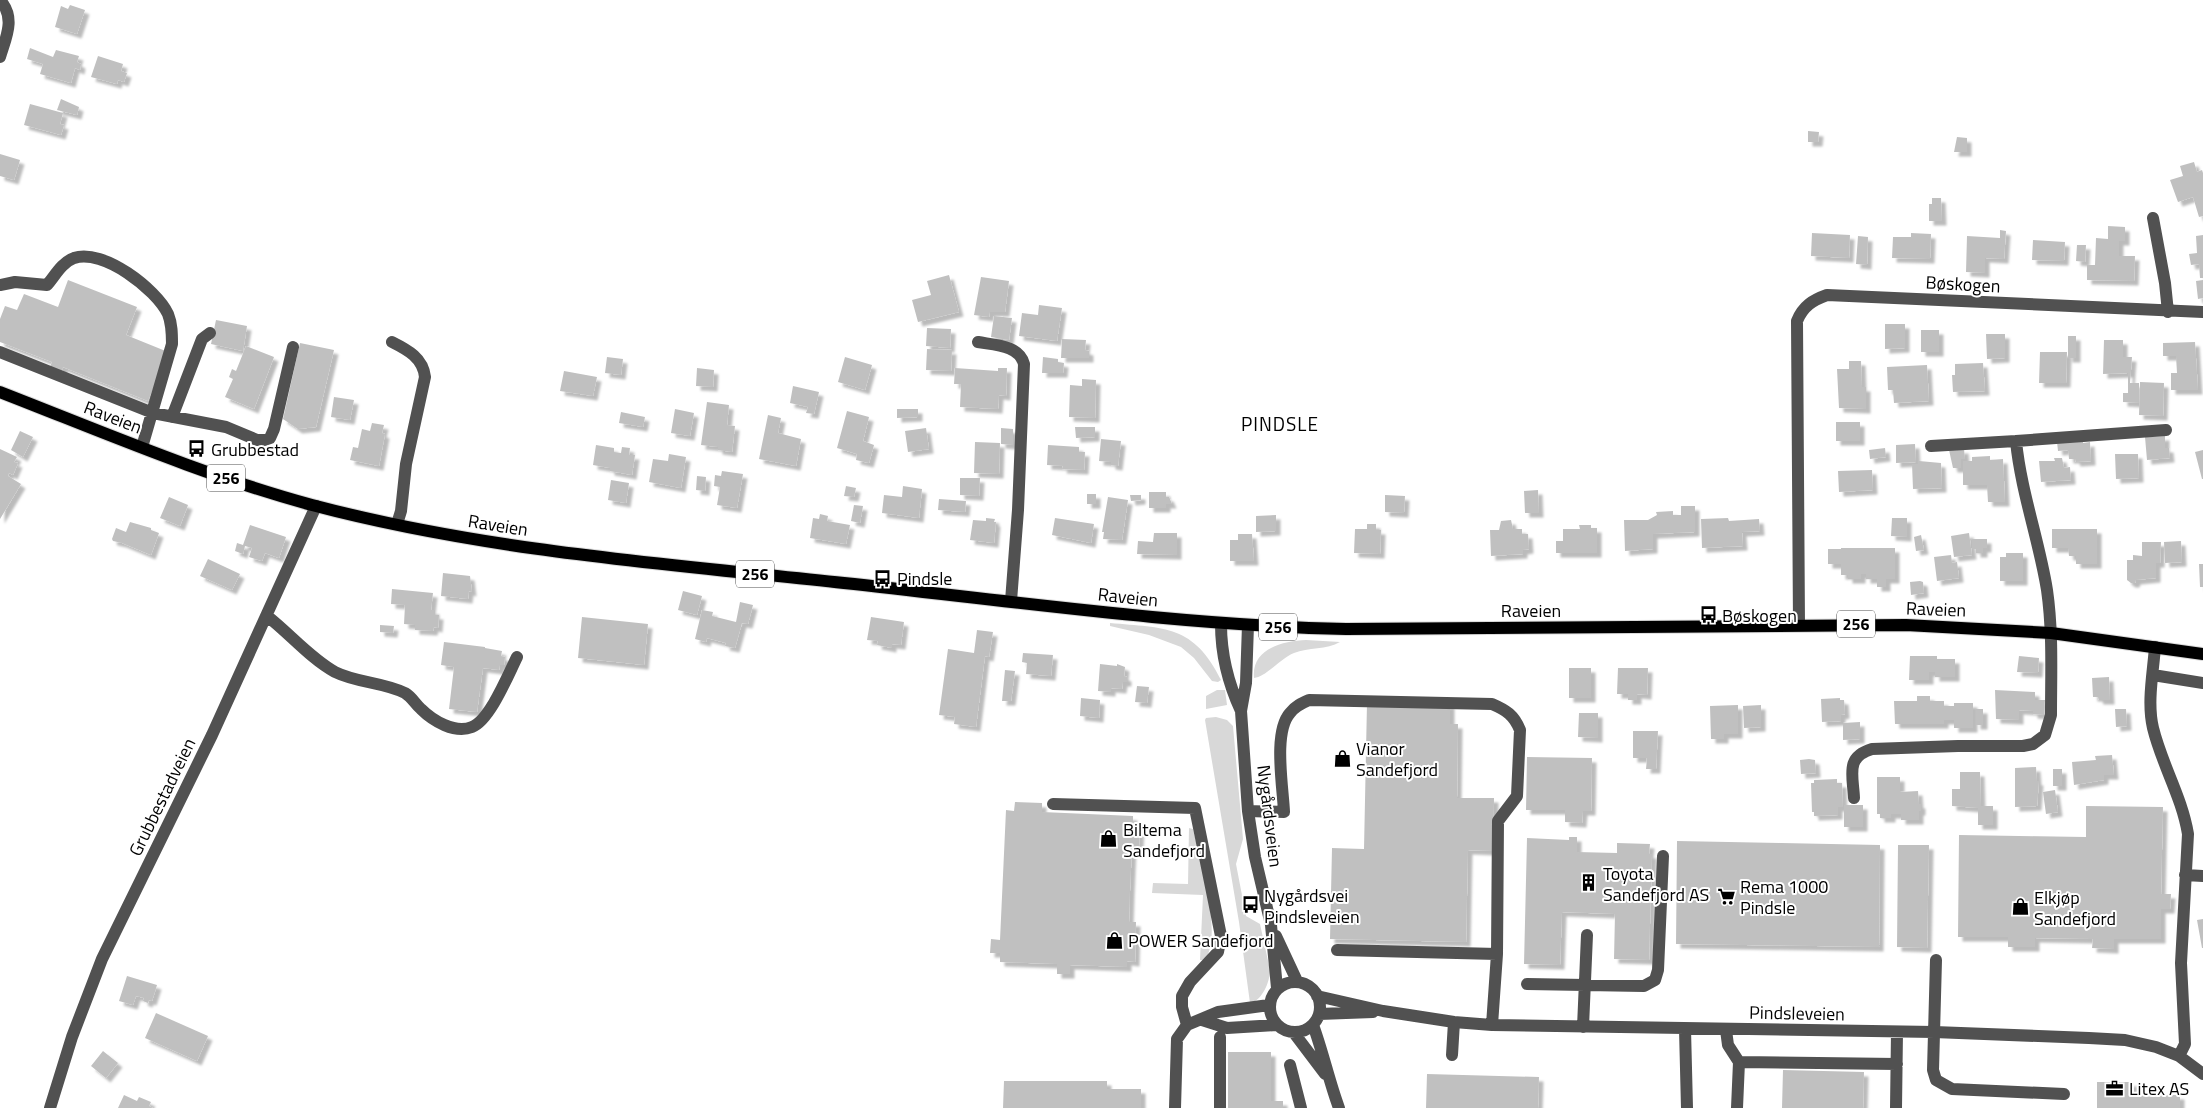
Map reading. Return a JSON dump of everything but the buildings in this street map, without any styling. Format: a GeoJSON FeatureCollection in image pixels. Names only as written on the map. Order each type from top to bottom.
{"type":"FeatureCollection","features":[{"type":"Feature","properties":{"kind":"main road","name":"Raveien"},"geometry":{"type":"LineString","coordinates":[[0,392],[247,485],[316,506],[461,537],[580,554],[1248,626],[1346,629],[1912,625],[2052,633],[2203,654]]}},
{"type":"Feature","properties":{"kind":"street"},"geometry":{"type":"LineString","coordinates":[[0,0],[9,13],[10,23],[0,57]]}},
{"type":"Feature","properties":{"kind":"street"},"geometry":{"type":"LineString","coordinates":[[2153,218],[2165,283],[2168,312]]}},
{"type":"Feature","properties":{"kind":"street"},"geometry":{"type":"LineString","coordinates":[[0,286],[15,282],[46,285],[66,263],[74,258],[88,257],[120,269],[149,288],[168,314],[172,327],[172,344],[142,447]]}},
{"type":"Feature","properties":{"kind":"street","name":"Bøskogen"},"geometry":{"type":"LineString","coordinates":[[1799,625],[1797,321],[1805,307],[1814,300],[1827,295],[2168,312],[2203,312]]}},
{"type":"Feature","properties":{"kind":"street"},"geometry":{"type":"LineString","coordinates":[[172,417],[202,339],[210,333]]}},
{"type":"Feature","properties":{"kind":"street"},"geometry":{"type":"LineString","coordinates":[[392,342],[418,358],[424,368],[425,378],[407,455],[397,524]]}},
{"type":"Feature","properties":{"kind":"street"},"geometry":{"type":"LineString","coordinates":[[978,342],[1011,348],[1022,358],[1024,364],[1017,529],[1011,601]]}},
{"type":"Feature","properties":{"kind":"street"},"geometry":{"type":"LineString","coordinates":[[0,352],[153,413],[226,427],[257,440],[264,440],[270,438],[274,429],[293,347]]}},
{"type":"Feature","properties":{"kind":"street"},"geometry":{"type":"LineString","coordinates":[[1931,446],[2166,430]]}},
{"type":"Feature","properties":{"kind":"street"},"geometry":{"type":"LineString","coordinates":[[1854,798],[1852,762],[1856,756],[1863,752],[1872,749],[2023,746],[2039,741],[2048,729],[2051,715],[2052,633],[2046,588],[2018,468],[2016,441]]}},
{"type":"Feature","properties":{"kind":"street","name":"Grubbestadveien"},"geometry":{"type":"LineString","coordinates":[[50,1108],[72,1037],[102,959],[268,616],[316,506]]}},
{"type":"Feature","properties":{"kind":"street"},"geometry":{"type":"LineString","coordinates":[[268,616],[335,672],[397,689],[410,696],[431,718],[446,726],[458,729],[471,728],[480,723],[489,711],[517,657]]}},
{"type":"Feature","properties":{"kind":"street","name":"Nygårdsveien"},"geometry":{"type":"LineString","coordinates":[[1221,624],[1221,644],[1229,685],[1241,711]]}},
{"type":"Feature","properties":{"kind":"street","name":"Nygårdsveien"},"geometry":{"type":"LineString","coordinates":[[1248,626],[1246,683],[1241,711],[1248,811],[1255,857],[1271,925],[1277,988]]}},
{"type":"Feature","properties":{"kind":"street"},"geometry":{"type":"LineString","coordinates":[[2155,647],[2152,725],[2159,752],[2185,816],[2188,834],[2181,963],[2185,1044],[2179,1056]]}},
{"type":"Feature","properties":{"kind":"street"},"geometry":{"type":"LineString","coordinates":[[2153,675],[2203,683]]}},
{"type":"Feature","properties":{"kind":"street"},"geometry":{"type":"LineString","coordinates":[[1248,811],[1284,812],[1281,746],[1283,725],[1289,713],[1298,704],[1309,700],[1492,704],[1508,711],[1516,720],[1520,730],[1517,796],[1498,821],[1497,954],[1492,1024]]}},
{"type":"Feature","properties":{"kind":"street"},"geometry":{"type":"LineString","coordinates":[[1053,804],[1195,808],[1221,936],[1218,952],[1190,982],[1182,996],[1182,1007],[1187,1026]]}},
{"type":"Feature","properties":{"kind":"street"},"geometry":{"type":"LineString","coordinates":[[1526,984],[1644,986],[1655,980],[1658,970],[1663,856]]}},
{"type":"Feature","properties":{"kind":"street"},"geometry":{"type":"LineString","coordinates":[[2185,875],[2203,876]]}},
{"type":"Feature","properties":{"kind":"street","name":"Nygårdsveien"},"geometry":{"type":"LineString","coordinates":[[1271,925],[1297,981]]}},
{"type":"Feature","properties":{"kind":"street"},"geometry":{"type":"LineString","coordinates":[[1583,1027],[1587,936]]}},
{"type":"Feature","properties":{"kind":"street"},"geometry":{"type":"LineString","coordinates":[[1338,950],[1497,954]]}},
{"type":"Feature","properties":{"kind":"street"},"geometry":{"type":"LineString","coordinates":[[1936,960],[1932,1070],[1936,1080],[1952,1089],[2064,1094]]}},
{"type":"Feature","properties":{"kind":"street"},"geometry":{"type":"LineString","coordinates":[[1316,1020],[1301,1032],[1286,1031],[1276,1025],[1270,1015],[1269,1005],[1272,994],[1283,984],[1297,981],[1310,987],[1317,996],[1320,1005],[1316,1020],[1328,1078],[1339,1108]]}},
{"type":"Feature","properties":{"kind":"street","name":"Pindsleveien"},"geometry":{"type":"LineString","coordinates":[[1317,996],[1383,1011],[1454,1022],[1726,1030],[1934,1032],[2125,1040],[2156,1047],[2179,1056],[2201,1069]]}},
{"type":"Feature","properties":{"kind":"street"},"geometry":{"type":"LineString","coordinates":[[1175,1108],[1177,1039],[1187,1026],[1218,1012],[1269,1005]]}},
{"type":"Feature","properties":{"kind":"street","name":"Pindsleveien"},"geometry":{"type":"LineString","coordinates":[[1316,1020],[1383,1011]]}},
{"type":"Feature","properties":{"kind":"street"},"geometry":{"type":"LineString","coordinates":[[1202,1020],[1227,1028],[1276,1025]]}},
{"type":"Feature","properties":{"kind":"street"},"geometry":{"type":"LineString","coordinates":[[1452,1055],[1454,1022]]}},
{"type":"Feature","properties":{"kind":"street"},"geometry":{"type":"LineString","coordinates":[[1685,1029],[1687,1108]]}},
{"type":"Feature","properties":{"kind":"street"},"geometry":{"type":"LineString","coordinates":[[1726,1030],[1728,1045],[1739,1062],[1737,1108]]}},
{"type":"Feature","properties":{"kind":"street"},"geometry":{"type":"LineString","coordinates":[[1294,1032],[1328,1078]]}},
{"type":"Feature","properties":{"kind":"street"},"geometry":{"type":"LineString","coordinates":[[1896,1108],[1898,1032]]}},
{"type":"Feature","properties":{"kind":"street"},"geometry":{"type":"LineString","coordinates":[[1220,1037],[1220,1108]]}},
{"type":"Feature","properties":{"kind":"street"},"geometry":{"type":"LineString","coordinates":[[1739,1062],[1897,1064]]}},
{"type":"Feature","properties":{"kind":"street"},"geometry":{"type":"LineString","coordinates":[[1290,1065],[1301,1108]]}},
{"type":"Feature","properties":{"kind":"shaded area"},"geometry":{"type":"Polygon","coordinates":[[[1110,623],[1162,629],[1189,639],[1211,662],[1221,680],[1218,682],[1212,681],[1194,658],[1181,647],[1149,635],[1110,626],[1110,623]]]}},
{"type":"Feature","properties":{"kind":"shaded area"},"geometry":{"type":"Polygon","coordinates":[[[1306,640],[1340,642],[1335,645],[1294,653],[1259,677],[1254,678],[1254,668],[1263,653],[1288,642],[1306,640]]]}},
{"type":"Feature","properties":{"kind":"shaded area"},"geometry":{"type":"Polygon","coordinates":[[[1217,690],[1225,690],[1227,705],[1206,709],[1206,696],[1217,690]]]}},
{"type":"Feature","properties":{"kind":"shaded area"},"geometry":{"type":"Polygon","coordinates":[[[1216,717],[1227,720],[1233,726],[1243,839],[1236,864],[1246,916],[1260,924],[1270,970],[1269,980],[1262,995],[1250,1003],[1239,922],[1205,720],[1206,718],[1216,717]]]}},
{"type":"Feature","properties":{"kind":"shaded area"},"geometry":{"type":"Polygon","coordinates":[[[1189,828],[1193,829],[1205,877],[1211,915],[1212,933],[1210,948],[1205,960],[1200,960],[1203,895],[1152,893],[1153,883],[1188,884],[1189,828]]]}},
{"type":"Feature","properties":{"kind":"place","name":"Grubbestad"},"geometry":{"type":"Point","coordinates":[197,449]}},
{"type":"Feature","properties":{"kind":"place","name":"Pindsle"},"geometry":{"type":"Point","coordinates":[883,578]}},
{"type":"Feature","properties":{"kind":"place","name":"Bøskogen"},"geometry":{"type":"Point","coordinates":[1708,615]}},
{"type":"Feature","properties":{"kind":"place","name":"Vianor Sandefjord"},"geometry":{"type":"Point","coordinates":[1342,758]}},
{"type":"Feature","properties":{"kind":"place","name":"Biltema Sandefjord"},"geometry":{"type":"Point","coordinates":[1109,839]}},
{"type":"Feature","properties":{"kind":"place","name":"Toyota Sandefjord AS"},"geometry":{"type":"Point","coordinates":[1589,883]}},
{"type":"Feature","properties":{"kind":"place","name":"Rema 1000 Pindsle"},"geometry":{"type":"Point","coordinates":[1726,896]}},
{"type":"Feature","properties":{"kind":"place","name":"Nygårdsvei Pindsleveien"},"geometry":{"type":"Point","coordinates":[1250,905]}},
{"type":"Feature","properties":{"kind":"place","name":"Elkjøp Sandefjord"},"geometry":{"type":"Point","coordinates":[2020,907]}},
{"type":"Feature","properties":{"kind":"place","name":"POWER Sandefjord"},"geometry":{"type":"Point","coordinates":[1114,940]}},
{"type":"Feature","properties":{"kind":"place","name":"Litex AS"},"geometry":{"type":"Point","coordinates":[2115,1088]}},
{"type":"Feature","properties":{"kind":"district","name":"PINDSLE"},"geometry":{"type":"Point","coordinates":[1280,423]}}]}
